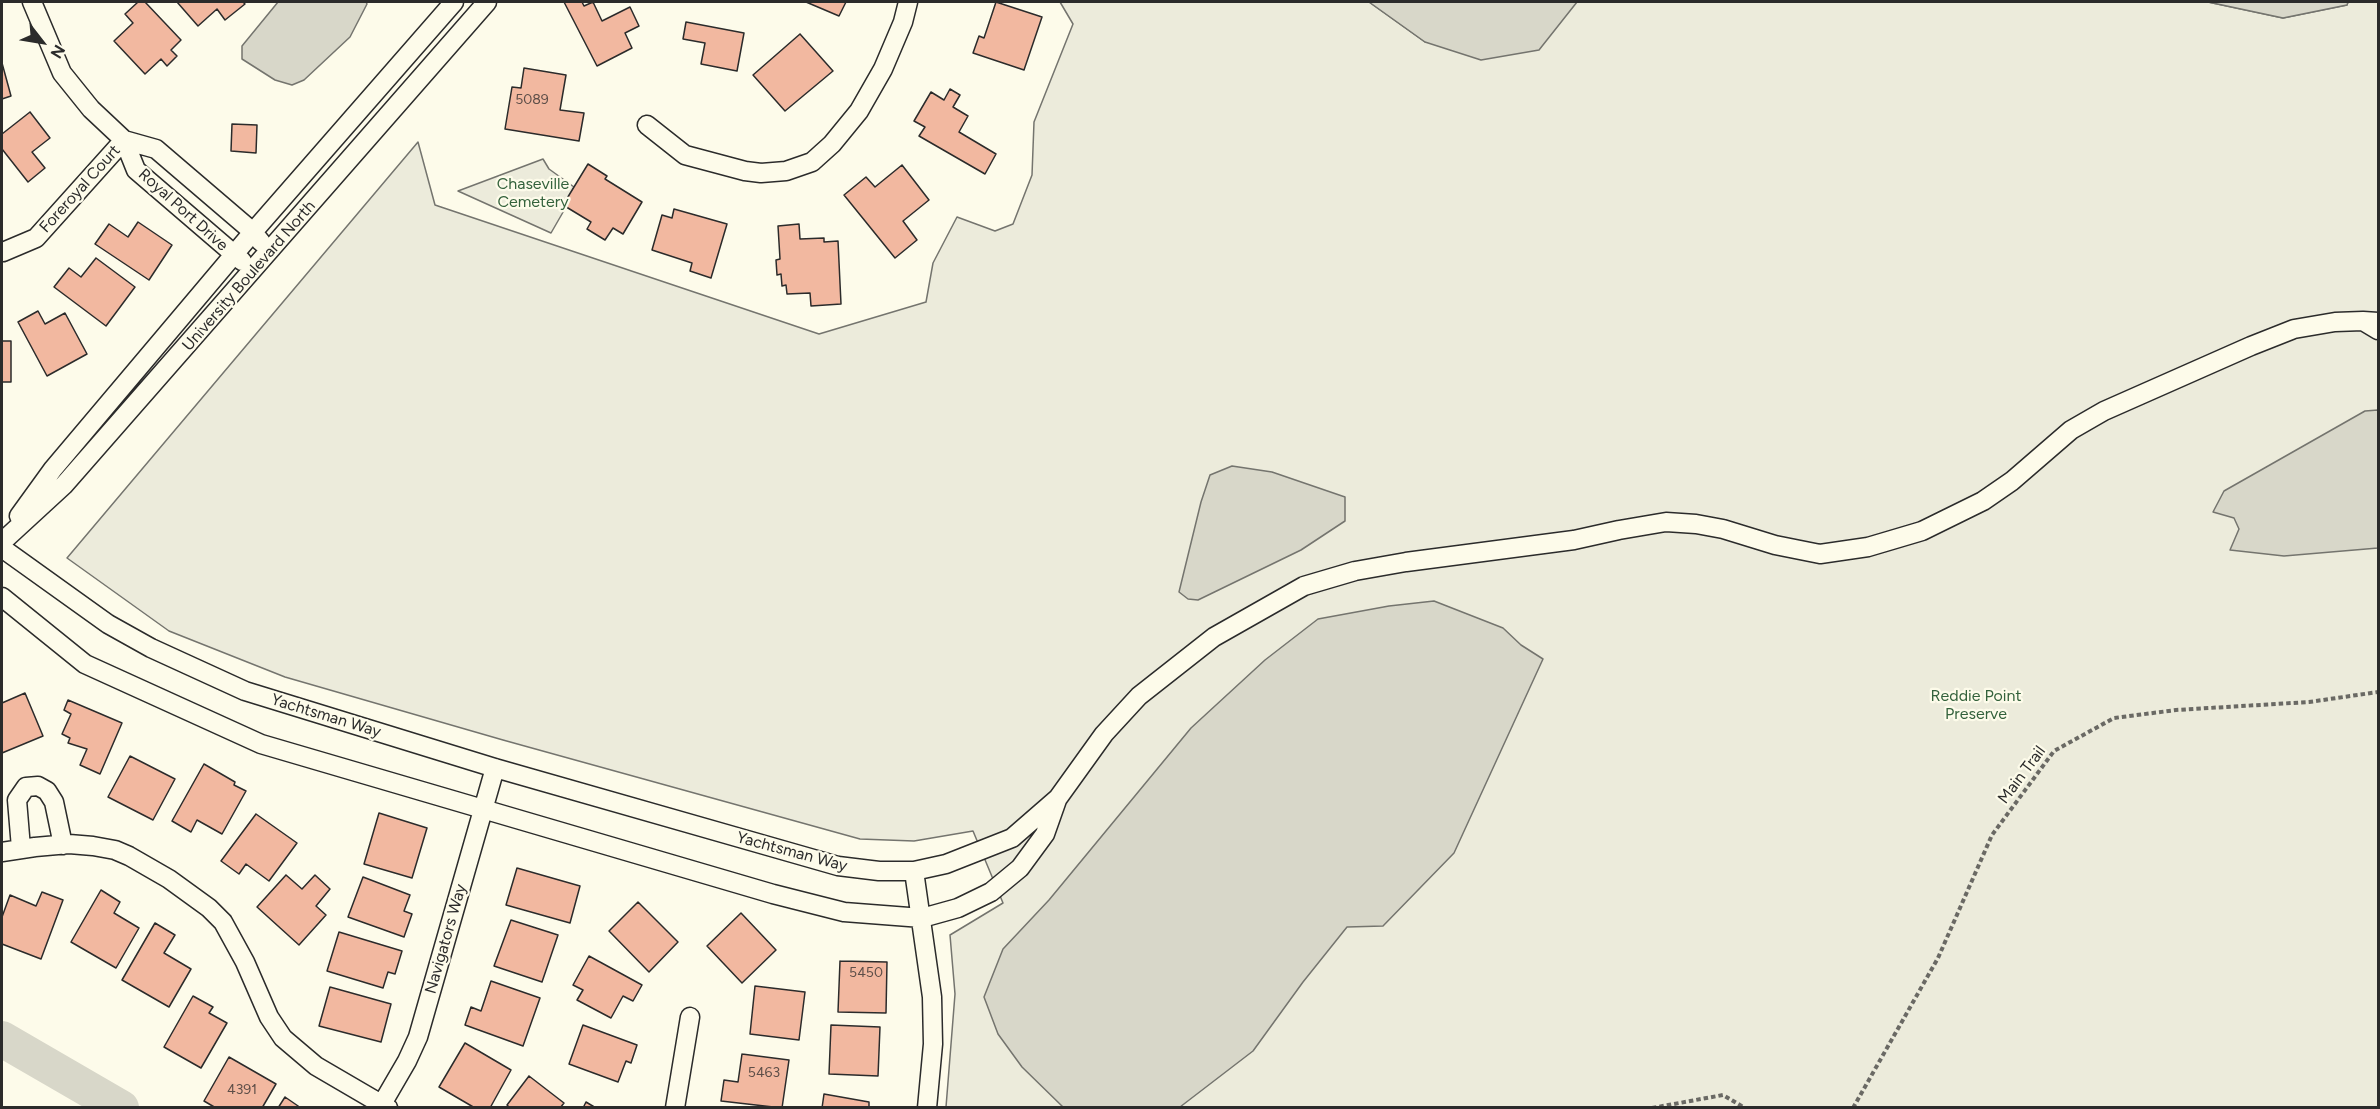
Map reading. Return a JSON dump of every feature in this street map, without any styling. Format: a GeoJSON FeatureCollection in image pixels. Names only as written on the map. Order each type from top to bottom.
{"type":"FeatureCollection","features":[{"type":"Feature","properties":{"kind":"street","name":"Royal Port Drive"},"geometry":{"type":"LineString","coordinates":[[32,2],[62,73],[91,109],[124,140],[136,170],[234,255],[255,269]]}},
{"type":"Feature","properties":{"kind":"street","name":"University Boulevard North"},"geometry":{"type":"LineString","coordinates":[[2,541],[53,470],[234,255],[454,2]]}},
{"type":"Feature","properties":{"kind":"street","name":"University Boulevard North"},"geometry":{"type":"LineString","coordinates":[[2,541],[64,485],[487,2]]}},
{"type":"Feature","properties":{"kind":"street"},"geometry":{"type":"LineString","coordinates":[[647,125],[686,155],[745,171],[761,173],[786,171],[812,162],[832,144],[859,111],[883,69],[903,22],[908,2]]}},
{"type":"Feature","properties":{"kind":"street","name":"Royal Port Drive"},"geometry":{"type":"LineString","coordinates":[[124,140],[156,149],[254,232],[269,253]]}},
{"type":"Feature","properties":{"kind":"street","name":"Foreroyal Court"},"geometry":{"type":"LineString","coordinates":[[3,252],[36,238],[124,140]]}},
{"type":"Feature","properties":{"kind":"street"},"geometry":{"type":"LineString","coordinates":[[2,597],[85,664],[261,744],[783,897],[844,912],[922,918],[958,908],[992,892],[1020,868],[1045,834],[1058,798],[1104,734],[1139,696],[1214,637],[1304,585],[1355,571],[1406,562],[1574,540],[1666,522],[1723,529],[1775,545],[1820,554],[1868,547],[1922,531],[1983,501],[2012,481],[2071,430],[2104,411],[2251,346],[2294,329],[2335,322],[2373,324]]}},
{"type":"Feature","properties":{"kind":"street","name":"Yachtsman Way"},"geometry":{"type":"LineString","coordinates":[[2,548],[108,624],[150,648],[245,691],[495,768],[838,866],[879,871],[915,871],[946,864],[1012,838],[1058,798]]}},
{"type":"Feature","properties":{"kind":"street","name":"Navigators Way"},"geometry":{"type":"LineString","coordinates":[[385,1106],[418,1037],[495,768]]}},
{"type":"Feature","properties":{"kind":"street"},"geometry":{"type":"LineString","coordinates":[[21,848],[17,800],[26,787],[38,786],[47,791],[54,802],[63,845]]}},
{"type":"Feature","properties":{"kind":"street"},"geometry":{"type":"LineString","coordinates":[[2,852],[21,848],[63,845],[93,846],[115,850],[129,856],[169,879],[209,908],[223,922],[246,962],[269,1017],[283,1038],[316,1066],[385,1106]]}},
{"type":"Feature","properties":{"kind":"street"},"geometry":{"type":"LineString","coordinates":[[915,871],[932,997],[933,1044],[927,1107]]}},
{"type":"Feature","properties":{"kind":"street"},"geometry":{"type":"LineString","coordinates":[[675,1107],[690,1017]]}},
{"type":"Feature","properties":{"kind":"path","name":"Main Trail"},"geometry":{"type":"LineString","coordinates":[[1852,1107],[1938,958],[1992,835],[2054,751],[2114,718],[2176,710],[2309,702],[2379,692]]}},
{"type":"Feature","properties":{"kind":"path"},"geometry":{"type":"LineString","coordinates":[[1652,1107],[1723,1095],[1745,1107]]}},
{"type":"Feature","properties":{"kind":"green space","name":"Reddie Point Preserve"},"geometry":{"type":"Polygon","coordinates":[[[1060,2],[1369,2],[1425,42],[1578,2],[2208,2],[2283,18],[2347,5],[2348,2],[2378,2],[2378,1107],[946,1107],[955,994],[950,935],[1003,903],[973,831],[914,841],[860,839],[285,677],[169,631],[67,558],[418,142],[435,205],[819,334],[926,302],[933,263],[957,217],[995,231],[1013,224],[1032,175],[1034,122],[1073,24],[1060,2]]]}},
{"type":"Feature","properties":{"kind":"green space","name":"Chaseville Cemetery"},"geometry":{"type":"Polygon","coordinates":[[[543,159],[549,169],[574,187],[551,233],[458,191],[543,159]]]}},
{"type":"Feature","properties":{"kind":"shaded area"},"geometry":{"type":"Polygon","coordinates":[[[278,2],[366,2],[367,4],[350,37],[304,80],[292,85],[275,80],[242,59],[242,46],[278,2]]]}},
{"type":"Feature","properties":{"kind":"shaded area"},"geometry":{"type":"Polygon","coordinates":[[[1369,2],[1577,2],[1539,50],[1481,60],[1425,42],[1369,2]]]}},
{"type":"Feature","properties":{"kind":"shaded area"},"geometry":{"type":"Polygon","coordinates":[[[2208,2],[2348,2],[2347,5],[2283,18],[2208,2]]]}},
{"type":"Feature","properties":{"kind":"shaded area"},"geometry":{"type":"Polygon","coordinates":[[[2378,410],[2378,548],[2284,556],[2230,550],[2239,529],[2234,518],[2213,512],[2224,491],[2365,411],[2378,410]]]}},
{"type":"Feature","properties":{"kind":"shaded area"},"geometry":{"type":"Polygon","coordinates":[[[1232,466],[1272,472],[1345,497],[1345,521],[1301,550],[1198,600],[1188,599],[1179,592],[1201,502],[1210,475],[1232,466]]]}},
{"type":"Feature","properties":{"kind":"shaded area"},"geometry":{"type":"Polygon","coordinates":[[[1434,601],[1503,628],[1521,645],[1543,659],[1454,853],[1383,926],[1347,927],[1303,982],[1253,1051],[1180,1107],[1063,1107],[1022,1067],[998,1034],[984,997],[1003,949],[1049,900],[1191,728],[1265,660],[1318,619],[1389,606],[1434,601]]]}},
{"type":"Feature","properties":{"kind":"building"},"geometry":{"type":"Polygon","coordinates":[[[138,2],[145,2],[181,40],[171,50],[177,56],[167,66],[161,59],[145,74],[114,41],[133,23],[125,14],[138,2]]]}},
{"type":"Feature","properties":{"kind":"building"},"geometry":{"type":"Polygon","coordinates":[[[177,2],[243,2],[245,4],[225,20],[217,9],[198,26],[177,2]]]}},
{"type":"Feature","properties":{"kind":"building"},"geometry":{"type":"Polygon","coordinates":[[[564,2],[582,2],[584,6],[593,2],[602,21],[630,7],[639,26],[625,33],[632,48],[597,66],[564,2]]]}},
{"type":"Feature","properties":{"kind":"building"},"geometry":{"type":"Polygon","coordinates":[[[806,2],[846,2],[839,16],[806,2]]]}},
{"type":"Feature","properties":{"kind":"building"},"geometry":{"type":"Polygon","coordinates":[[[996,2],[1042,17],[1024,70],[973,53],[979,36],[984,38],[996,2]]]}},
{"type":"Feature","properties":{"kind":"building"},"geometry":{"type":"Polygon","coordinates":[[[686,22],[744,33],[737,71],[701,64],[705,43],[683,39],[686,22]]]}},
{"type":"Feature","properties":{"kind":"building"},"geometry":{"type":"Polygon","coordinates":[[[800,34],[833,71],[785,111],[753,75],[800,34]]]}},
{"type":"Feature","properties":{"kind":"building"},"geometry":{"type":"Polygon","coordinates":[[[2,63],[11,96],[2,99],[2,63]]]}},
{"type":"Feature","properties":{"kind":"building"},"geometry":{"type":"Polygon","coordinates":[[[524,68],[566,75],[560,110],[584,113],[579,141],[505,129],[512,87],[521,88],[524,68]]]}},
{"type":"Feature","properties":{"kind":"building"},"geometry":{"type":"Polygon","coordinates":[[[950,89],[960,95],[953,107],[968,116],[959,132],[996,154],[985,174],[919,136],[925,127],[914,121],[931,92],[944,100],[950,89]]]}},
{"type":"Feature","properties":{"kind":"building"},"geometry":{"type":"Polygon","coordinates":[[[30,112],[50,138],[32,152],[45,168],[28,182],[2,149],[2,134],[30,112]]]}},
{"type":"Feature","properties":{"kind":"building"},"geometry":{"type":"Polygon","coordinates":[[[232,124],[257,125],[256,153],[231,151],[232,124]]]}},
{"type":"Feature","properties":{"kind":"building"},"geometry":{"type":"Polygon","coordinates":[[[588,164],[607,176],[605,179],[642,202],[623,234],[613,228],[605,240],[587,229],[591,222],[563,205],[588,164]]]}},
{"type":"Feature","properties":{"kind":"building"},"geometry":{"type":"Polygon","coordinates":[[[902,165],[929,200],[903,221],[917,240],[895,258],[844,195],[866,177],[875,187],[902,165]]]}},
{"type":"Feature","properties":{"kind":"building"},"geometry":{"type":"Polygon","coordinates":[[[674,209],[727,224],[711,278],[690,271],[692,263],[652,250],[662,215],[672,218],[674,209]]]}},
{"type":"Feature","properties":{"kind":"building"},"geometry":{"type":"Polygon","coordinates":[[[138,222],[172,245],[149,280],[95,244],[109,224],[128,237],[138,222]]]}},
{"type":"Feature","properties":{"kind":"building"},"geometry":{"type":"Polygon","coordinates":[[[799,224],[800,239],[824,238],[824,242],[838,241],[841,304],[811,306],[810,293],[787,294],[786,285],[782,286],[781,274],[777,275],[776,260],[780,259],[778,226],[799,224]]]}},
{"type":"Feature","properties":{"kind":"building"},"geometry":{"type":"Polygon","coordinates":[[[96,258],[135,287],[106,326],[54,287],[69,268],[81,277],[96,258]]]}},
{"type":"Feature","properties":{"kind":"building"},"geometry":{"type":"Polygon","coordinates":[[[38,311],[45,324],[65,313],[87,354],[47,376],[18,322],[38,311]]]}},
{"type":"Feature","properties":{"kind":"building"},"geometry":{"type":"Polygon","coordinates":[[[2,341],[11,341],[11,382],[2,382],[2,341]]]}},
{"type":"Feature","properties":{"kind":"building"},"geometry":{"type":"Polygon","coordinates":[[[25,693],[43,736],[2,753],[2,703],[25,693]]]}},
{"type":"Feature","properties":{"kind":"building"},"geometry":{"type":"Polygon","coordinates":[[[68,700],[122,723],[100,774],[80,765],[87,749],[68,743],[70,738],[62,734],[71,714],[64,710],[68,700]]]}},
{"type":"Feature","properties":{"kind":"building"},"geometry":{"type":"Polygon","coordinates":[[[130,756],[175,779],[153,820],[108,797],[130,756]]]}},
{"type":"Feature","properties":{"kind":"building"},"geometry":{"type":"Polygon","coordinates":[[[204,764],[246,791],[222,834],[197,820],[191,832],[172,821],[204,764]]]}},
{"type":"Feature","properties":{"kind":"building"},"geometry":{"type":"Polygon","coordinates":[[[379,813],[427,828],[412,878],[364,864],[379,813]]]}},
{"type":"Feature","properties":{"kind":"building"},"geometry":{"type":"Polygon","coordinates":[[[256,814],[297,843],[269,881],[246,864],[239,874],[221,861],[256,814]]]}},
{"type":"Feature","properties":{"kind":"building"},"geometry":{"type":"Polygon","coordinates":[[[517,868],[580,886],[570,923],[506,905],[517,868]]]}},
{"type":"Feature","properties":{"kind":"building"},"geometry":{"type":"Polygon","coordinates":[[[286,875],[302,889],[315,875],[330,889],[316,906],[326,915],[299,945],[257,907],[286,875]]]}},
{"type":"Feature","properties":{"kind":"building"},"geometry":{"type":"Polygon","coordinates":[[[363,877],[410,895],[404,911],[412,914],[404,937],[348,917],[363,877]]]}},
{"type":"Feature","properties":{"kind":"building"},"geometry":{"type":"Polygon","coordinates":[[[101,890],[120,902],[114,913],[139,928],[116,968],[71,942],[101,890]]]}},
{"type":"Feature","properties":{"kind":"building"},"geometry":{"type":"Polygon","coordinates":[[[42,892],[63,900],[41,959],[2,944],[2,917],[10,895],[36,906],[42,892]]]}},
{"type":"Feature","properties":{"kind":"building"},"geometry":{"type":"Polygon","coordinates":[[[638,902],[678,942],[649,972],[609,931],[638,902]]]}},
{"type":"Feature","properties":{"kind":"building"},"geometry":{"type":"Polygon","coordinates":[[[741,913],[776,950],[742,983],[707,946],[741,913]]]}},
{"type":"Feature","properties":{"kind":"building"},"geometry":{"type":"Polygon","coordinates":[[[511,920],[558,935],[542,982],[494,966],[511,920]]]}},
{"type":"Feature","properties":{"kind":"building"},"geometry":{"type":"Polygon","coordinates":[[[155,923],[175,935],[164,953],[191,969],[169,1007],[122,980],[155,923]]]}},
{"type":"Feature","properties":{"kind":"building"},"geometry":{"type":"Polygon","coordinates":[[[339,932],[402,951],[395,974],[388,972],[383,988],[327,971],[339,932]]]}},
{"type":"Feature","properties":{"kind":"building"},"geometry":{"type":"Polygon","coordinates":[[[589,956],[642,985],[633,1001],[623,996],[611,1018],[577,1000],[583,990],[573,985],[589,956]]]}},
{"type":"Feature","properties":{"kind":"building"},"geometry":{"type":"Polygon","coordinates":[[[840,961],[887,962],[886,1013],[838,1012],[840,961]]]}},
{"type":"Feature","properties":{"kind":"building"},"geometry":{"type":"Polygon","coordinates":[[[491,981],[540,998],[523,1046],[465,1025],[471,1007],[481,1011],[491,981]]]}},
{"type":"Feature","properties":{"kind":"building"},"geometry":{"type":"Polygon","coordinates":[[[755,986],[805,992],[799,1040],[750,1034],[755,986]]]}},
{"type":"Feature","properties":{"kind":"building"},"geometry":{"type":"Polygon","coordinates":[[[330,987],[391,1004],[381,1042],[319,1026],[330,987]]]}},
{"type":"Feature","properties":{"kind":"building"},"geometry":{"type":"Polygon","coordinates":[[[193,996],[213,1007],[209,1013],[227,1023],[201,1068],[164,1047],[193,996]]]}},
{"type":"Feature","properties":{"kind":"building"},"geometry":{"type":"Polygon","coordinates":[[[583,1025],[637,1045],[631,1063],[626,1061],[618,1082],[569,1064],[583,1025]]]}},
{"type":"Feature","properties":{"kind":"building"},"geometry":{"type":"Polygon","coordinates":[[[831,1025],[880,1027],[878,1076],[829,1074],[831,1025]]]}},
{"type":"Feature","properties":{"kind":"building"},"geometry":{"type":"Polygon","coordinates":[[[465,1043],[511,1070],[490,1108],[475,1108],[439,1087],[465,1043]]]}},
{"type":"Feature","properties":{"kind":"building"},"geometry":{"type":"Polygon","coordinates":[[[742,1054],[789,1060],[782,1108],[721,1101],[724,1080],[738,1082],[742,1054]]]}},
{"type":"Feature","properties":{"kind":"building"},"geometry":{"type":"Polygon","coordinates":[[[229,1057],[276,1084],[262,1108],[216,1108],[204,1101],[229,1057]]]}},
{"type":"Feature","properties":{"kind":"building"},"geometry":{"type":"Polygon","coordinates":[[[529,1076],[564,1103],[560,1108],[510,1108],[507,1105],[529,1076]]]}},
{"type":"Feature","properties":{"kind":"building"},"geometry":{"type":"Polygon","coordinates":[[[824,1094],[869,1102],[869,1108],[822,1108],[824,1094]]]}},
{"type":"Feature","properties":{"kind":"building"},"geometry":{"type":"Polygon","coordinates":[[[285,1097],[301,1108],[278,1108],[285,1097]]]}},
{"type":"Feature","properties":{"kind":"building"},"geometry":{"type":"Polygon","coordinates":[[[586,1102],[596,1108],[583,1108],[586,1102]]]}},
{"type":"Feature","properties":{"kind":"waterway"},"geometry":{"type":"LineString","coordinates":[[2,1039],[121,1108]]}}]}
